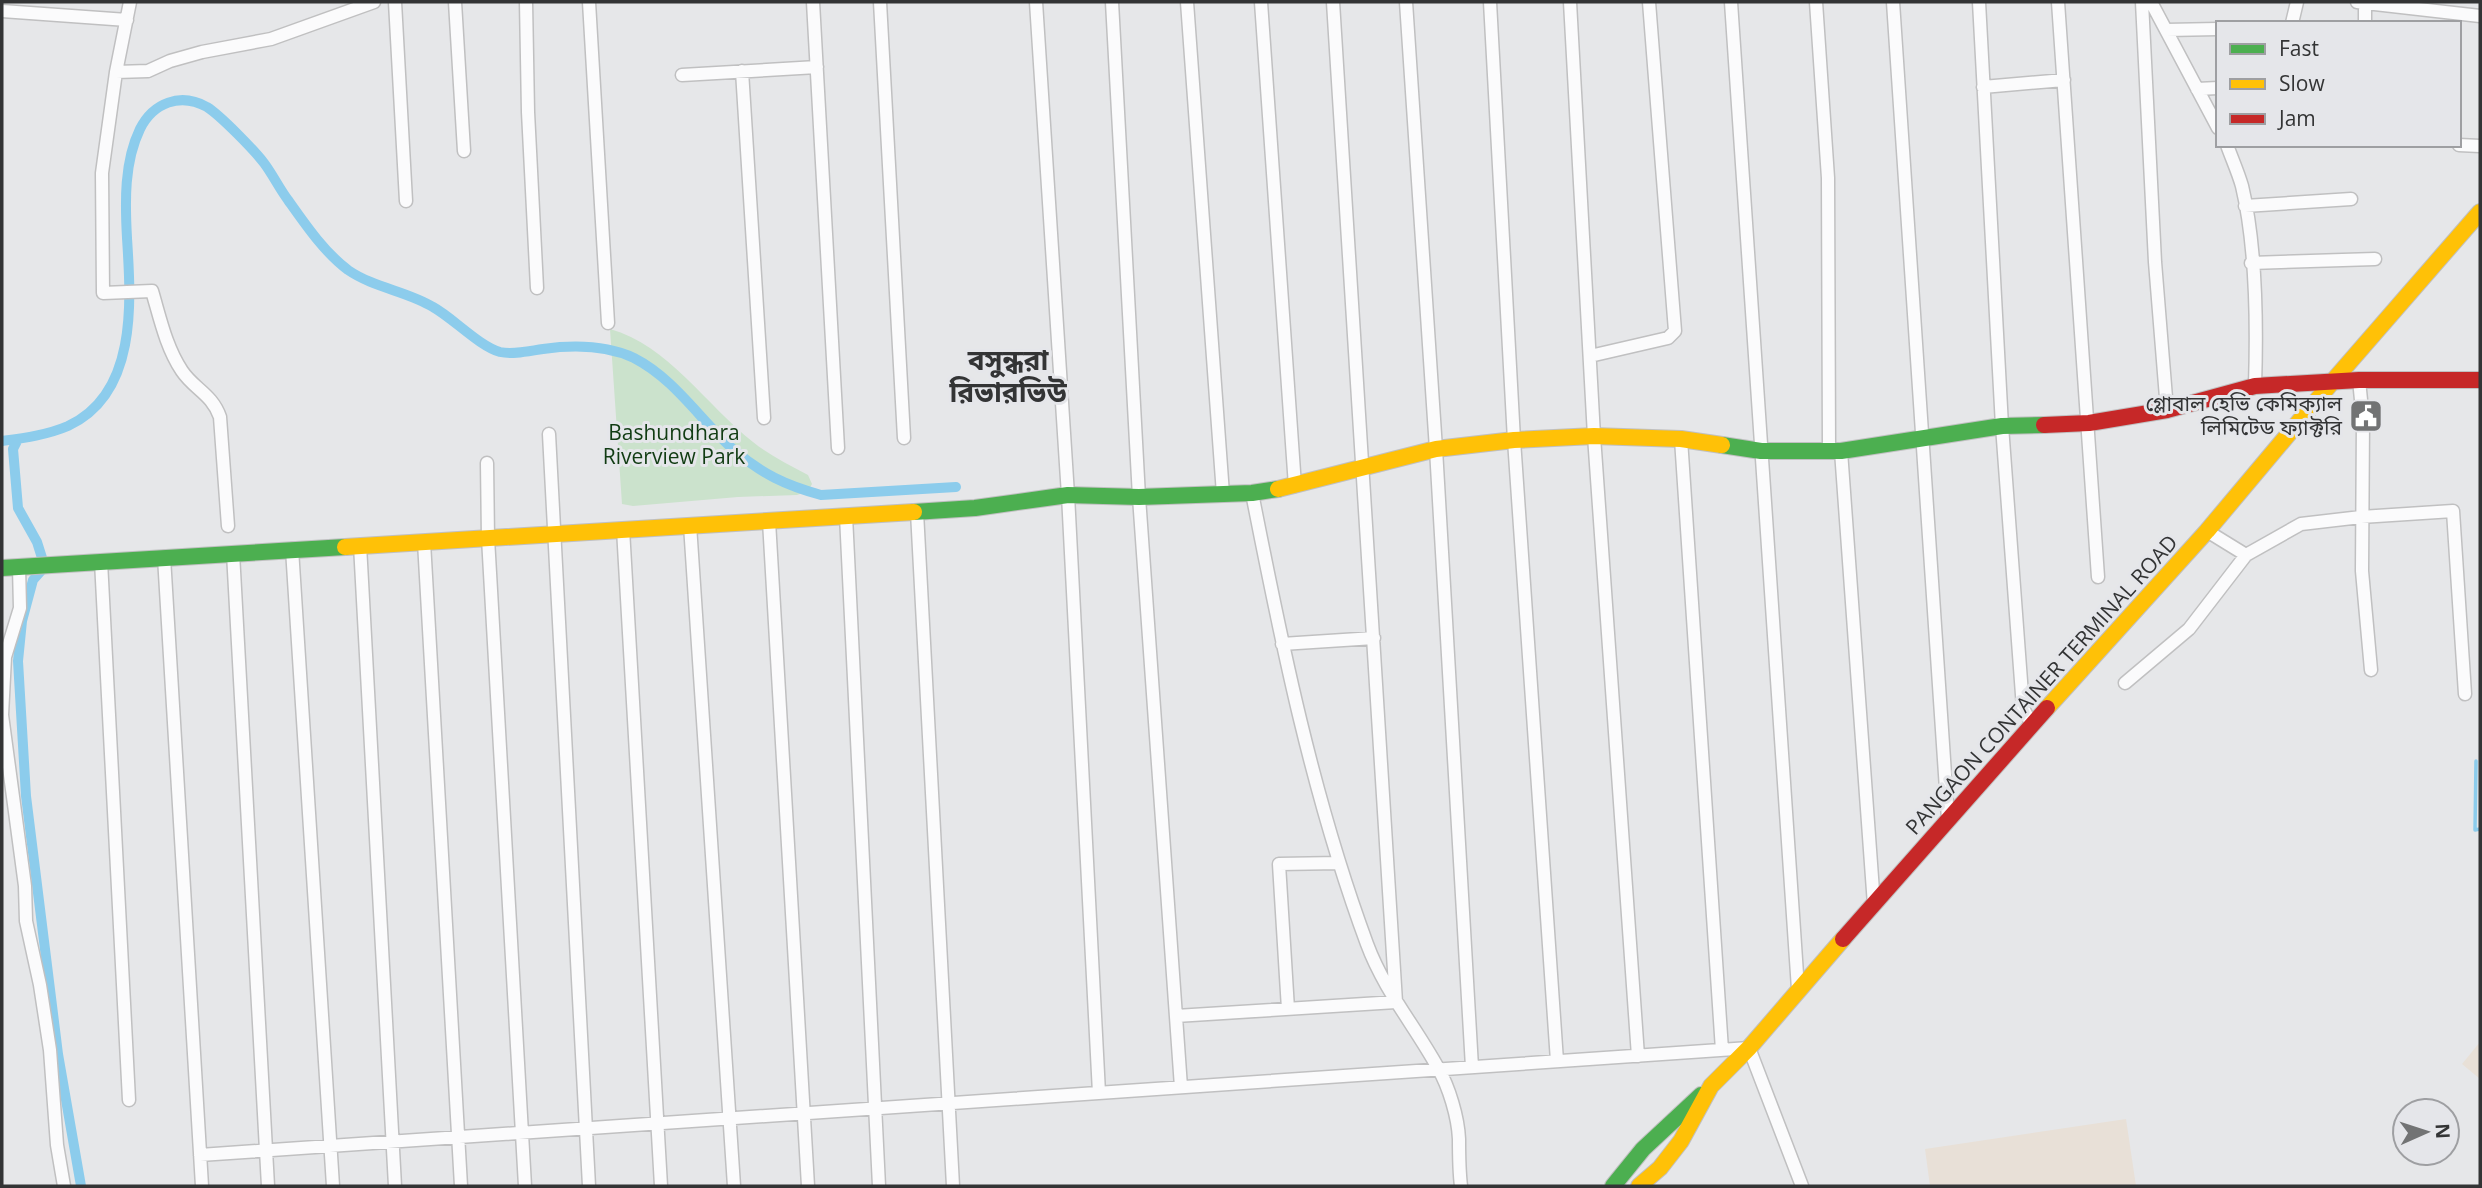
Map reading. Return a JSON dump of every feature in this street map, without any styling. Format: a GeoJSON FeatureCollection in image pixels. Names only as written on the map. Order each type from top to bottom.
{"type":"FeatureCollection","features":[{"type":"Feature","properties":{"kind":"main road","name":"PANGAON CONTAINER TERMINAL ROAD"},"geometry":{"type":"LineString","coordinates":[[1639,1186],[1660,1168],[1681,1141],[1711,1086],[1749,1048],[1798,989],[2207,531],[2480,212]]}},
{"type":"Feature","properties":{"kind":"main road"},"geometry":{"type":"LineString","coordinates":[[2,568],[917,512],[975,508],[1068,495],[1139,497],[1252,493],[1295,486],[1436,449],[1514,440],[1594,436],[1681,439],[1761,451],[1835,451],[2002,426],[2089,423],[2167,410],[2255,386],[2358,380],[2480,380]]}},
{"type":"Feature","properties":{"kind":"main road"},"geometry":{"type":"LineString","coordinates":[[1614,1186],[1646,1143],[1711,1086]]}},
{"type":"Feature","properties":{"kind":"street"},"geometry":{"type":"LineString","coordinates":[[130,2],[116,72],[102,173],[103,293],[152,291],[166,338],[182,372],[216,404],[220,417],[228,526]]}},
{"type":"Feature","properties":{"kind":"street"},"geometry":{"type":"LineString","coordinates":[[116,72],[148,71],[170,61],[202,52],[271,38],[374,2]]}},
{"type":"Feature","properties":{"kind":"street"},"geometry":{"type":"LineString","coordinates":[[395,2],[406,201]]}},
{"type":"Feature","properties":{"kind":"street"},"geometry":{"type":"LineString","coordinates":[[455,2],[464,151]]}},
{"type":"Feature","properties":{"kind":"street"},"geometry":{"type":"LineString","coordinates":[[526,2],[528,112],[537,288]]}},
{"type":"Feature","properties":{"kind":"street"},"geometry":{"type":"LineString","coordinates":[[589,2],[608,323]]}},
{"type":"Feature","properties":{"kind":"street"},"geometry":{"type":"LineString","coordinates":[[813,2],[838,448]]}},
{"type":"Feature","properties":{"kind":"street"},"geometry":{"type":"LineString","coordinates":[[880,2],[904,438]]}},
{"type":"Feature","properties":{"kind":"street"},"geometry":{"type":"LineString","coordinates":[[1036,2],[1068,495],[1099,1093]]}},
{"type":"Feature","properties":{"kind":"street"},"geometry":{"type":"LineString","coordinates":[[1112,2],[1139,497],[1181,1087]]}},
{"type":"Feature","properties":{"kind":"street"},"geometry":{"type":"LineString","coordinates":[[1187,2],[1223,494]]}},
{"type":"Feature","properties":{"kind":"street"},"geometry":{"type":"LineString","coordinates":[[1261,2],[1295,486]]}},
{"type":"Feature","properties":{"kind":"street"},"geometry":{"type":"LineString","coordinates":[[1333,2],[1396,1002]]}},
{"type":"Feature","properties":{"kind":"street"},"geometry":{"type":"LineString","coordinates":[[1406,2],[1436,449],[1472,1067]]}},
{"type":"Feature","properties":{"kind":"street"},"geometry":{"type":"LineString","coordinates":[[1490,2],[1514,440],[1557,1061]]}},
{"type":"Feature","properties":{"kind":"street"},"geometry":{"type":"LineString","coordinates":[[1570,2],[1594,436],[1639,1056]]}},
{"type":"Feature","properties":{"kind":"street"},"geometry":{"type":"LineString","coordinates":[[1590,356],[1668,338],[1675,331],[1649,2]]}},
{"type":"Feature","properties":{"kind":"street"},"geometry":{"type":"LineString","coordinates":[[1731,2],[1798,989]]}},
{"type":"Feature","properties":{"kind":"street"},"geometry":{"type":"LineString","coordinates":[[1816,2],[1828,178],[1835,451],[1874,905]]}},
{"type":"Feature","properties":{"kind":"street"},"geometry":{"type":"LineString","coordinates":[[1893,2],[1948,820]]}},
{"type":"Feature","properties":{"kind":"street"},"geometry":{"type":"LineString","coordinates":[[1979,2],[2002,426],[2023,708],[2032,725]]}},
{"type":"Feature","properties":{"kind":"street"},"geometry":{"type":"LineString","coordinates":[[2059,2],[2098,577]]}},
{"type":"Feature","properties":{"kind":"street"},"geometry":{"type":"LineString","coordinates":[[2141,2],[2167,410]]}},
{"type":"Feature","properties":{"kind":"street"},"geometry":{"type":"LineString","coordinates":[[2151,2],[2216,124]]}},
{"type":"Feature","properties":{"kind":"street"},"geometry":{"type":"LineString","coordinates":[[2292,21],[2297,2]]}},
{"type":"Feature","properties":{"kind":"street"},"geometry":{"type":"LineString","coordinates":[[2365,21],[2361,2],[2480,16]]}},
{"type":"Feature","properties":{"kind":"street"},"geometry":{"type":"LineString","coordinates":[[2,11],[127,20]]}},
{"type":"Feature","properties":{"kind":"street"},"geometry":{"type":"LineString","coordinates":[[2166,30],[2216,29]]}},
{"type":"Feature","properties":{"kind":"street"},"geometry":{"type":"LineString","coordinates":[[682,75],[817,67]]}},
{"type":"Feature","properties":{"kind":"street"},"geometry":{"type":"LineString","coordinates":[[742,71],[764,418]]}},
{"type":"Feature","properties":{"kind":"street"},"geometry":{"type":"LineString","coordinates":[[1983,87],[2064,80]]}},
{"type":"Feature","properties":{"kind":"street"},"geometry":{"type":"LineString","coordinates":[[2197,89],[2216,88]]}},
{"type":"Feature","properties":{"kind":"street"},"geometry":{"type":"LineString","coordinates":[[2461,145],[2480,146]]}},
{"type":"Feature","properties":{"kind":"street"},"geometry":{"type":"LineString","coordinates":[[2229,147],[2242,185],[2245,206],[2256,343],[2255,386]]}},
{"type":"Feature","properties":{"kind":"street"},"geometry":{"type":"LineString","coordinates":[[2245,206],[2351,199]]}},
{"type":"Feature","properties":{"kind":"street"},"geometry":{"type":"LineString","coordinates":[[2251,263],[2375,259]]}},
{"type":"Feature","properties":{"kind":"street"},"geometry":{"type":"LineString","coordinates":[[2358,380],[2362,421],[2362,571],[2371,670]]}},
{"type":"Feature","properties":{"kind":"street"},"geometry":{"type":"LineString","coordinates":[[549,434],[589,1186]]}},
{"type":"Feature","properties":{"kind":"street"},"geometry":{"type":"LineString","coordinates":[[1681,439],[1722,1050]]}},
{"type":"Feature","properties":{"kind":"street"},"geometry":{"type":"LineString","coordinates":[[486,463],[525,1186]]}},
{"type":"Feature","properties":{"kind":"street"},"geometry":{"type":"LineString","coordinates":[[1252,493],[1299,719],[1339,863],[1368,947],[1396,1002],[1439,1069],[1459,1136],[1461,1186]]}},
{"type":"Feature","properties":{"kind":"street"},"geometry":{"type":"LineString","coordinates":[[2125,683],[2189,629],[2246,555],[2301,524],[2361,516],[2453,511],[2465,694]]}},
{"type":"Feature","properties":{"kind":"street"},"geometry":{"type":"LineString","coordinates":[[917,512],[953,1186]]}},
{"type":"Feature","properties":{"kind":"street"},"geometry":{"type":"LineString","coordinates":[[846,516],[879,1186]]}},
{"type":"Feature","properties":{"kind":"street"},"geometry":{"type":"LineString","coordinates":[[769,521],[808,1186]]}},
{"type":"Feature","properties":{"kind":"street"},"geometry":{"type":"LineString","coordinates":[[690,525],[734,1186]]}},
{"type":"Feature","properties":{"kind":"street"},"geometry":{"type":"LineString","coordinates":[[623,529],[661,1186]]}},
{"type":"Feature","properties":{"kind":"street"},"geometry":{"type":"LineString","coordinates":[[2207,531],[2246,555]]}},
{"type":"Feature","properties":{"kind":"street"},"geometry":{"type":"LineString","coordinates":[[424,542],[461,1186]]}},
{"type":"Feature","properties":{"kind":"street"},"geometry":{"type":"LineString","coordinates":[[360,545],[395,1186]]}},
{"type":"Feature","properties":{"kind":"street"},"geometry":{"type":"LineString","coordinates":[[292,550],[333,1186]]}},
{"type":"Feature","properties":{"kind":"street"},"geometry":{"type":"LineString","coordinates":[[233,553],[268,1186]]}},
{"type":"Feature","properties":{"kind":"street"},"geometry":{"type":"LineString","coordinates":[[164,557],[202,1186]]}},
{"type":"Feature","properties":{"kind":"street"},"geometry":{"type":"LineString","coordinates":[[101,561],[129,1100]]}},
{"type":"Feature","properties":{"kind":"street"},"geometry":{"type":"LineString","coordinates":[[19,567],[20,608],[5,657],[2,715],[25,887],[26,921],[50,1050],[57,1145],[64,1186]]}},
{"type":"Feature","properties":{"kind":"street"},"geometry":{"type":"LineString","coordinates":[[1282,644],[1374,638]]}},
{"type":"Feature","properties":{"kind":"street"},"geometry":{"type":"LineString","coordinates":[[1288,1009],[1279,864],[1339,863]]}},
{"type":"Feature","properties":{"kind":"street"},"geometry":{"type":"LineString","coordinates":[[1176,1016],[1396,1002]]}},
{"type":"Feature","properties":{"kind":"street"},"geometry":{"type":"LineString","coordinates":[[200,1155],[1749,1048],[1802,1186]]}},
{"type":"Feature","properties":{"kind":"shaded area"},"geometry":{"type":"Polygon","coordinates":[[[2480,1042],[2480,1079],[2462,1064],[2480,1042]]]}},
{"type":"Feature","properties":{"kind":"shaded area"},"geometry":{"type":"Polygon","coordinates":[[[2126,1119],[2136,1186],[1930,1186],[1925,1149],[2126,1119]]]}},
{"type":"Feature","properties":{"kind":"green space","name":"Bashundhara Riverview Park"},"geometry":{"type":"Polygon","coordinates":[[[610,329],[631,337],[669,362],[753,442],[772,456],[808,475],[812,484],[808,491],[797,495],[633,506],[622,504],[610,329]]]}},
{"type":"Feature","properties":{"kind":"waterway"},"geometry":{"type":"LineString","coordinates":[[2,441],[44,434],[68,426],[91,411],[107,392],[118,369],[129,317],[126,196],[131,155],[140,129],[152,112],[168,103],[187,100],[207,107],[245,142],[264,163],[315,237],[348,270],[433,307],[492,349],[510,353],[589,347],[634,358],[675,388],[734,450],[754,466],[785,483],[821,495],[956,487]]}},
{"type":"Feature","properties":{"kind":"waterway"},"geometry":{"type":"LineString","coordinates":[[18,439],[13,449],[18,508],[37,542],[43,561],[41,571],[33,580],[22,621],[18,661],[26,796],[58,1054],[81,1186]]}},
{"type":"Feature","properties":{"kind":"waterway"},"geometry":{"type":"LineString","coordinates":[[2476,761],[2475,830],[2480,829]]}},
{"type":"Feature","properties":{"kind":"traffic: fast"},"geometry":{"type":"LineString","coordinates":[[1722,445],[1761,451],[1841,451],[2002,426],[2044,425]]}},
{"type":"Feature","properties":{"kind":"traffic: fast"},"geometry":{"type":"LineString","coordinates":[[914,512],[975,508],[1068,495],[1139,497],[1252,493],[1278,489]]}},
{"type":"Feature","properties":{"kind":"traffic: fast"},"geometry":{"type":"LineString","coordinates":[[2,568],[345,547]]}},
{"type":"Feature","properties":{"kind":"traffic: fast"},"geometry":{"type":"LineString","coordinates":[[1613,1186],[1643,1149],[1701,1095]]}},
{"type":"Feature","properties":{"kind":"traffic: slow"},"geometry":{"type":"LineString","coordinates":[[2047,708],[2207,531],[2480,212]]}},
{"type":"Feature","properties":{"kind":"traffic: slow"},"geometry":{"type":"LineString","coordinates":[[1278,489],[1436,449],[1514,440],[1594,436],[1681,439],[1722,445]]}},
{"type":"Feature","properties":{"kind":"traffic: slow"},"geometry":{"type":"LineString","coordinates":[[345,547],[914,512]]}},
{"type":"Feature","properties":{"kind":"traffic: slow"},"geometry":{"type":"LineString","coordinates":[[1639,1186],[1660,1168],[1681,1141],[1711,1086],[1749,1048],[1843,939]]}},
{"type":"Feature","properties":{"kind":"traffic: jam"},"geometry":{"type":"LineString","coordinates":[[2044,425],[2089,423],[2167,410],[2255,386],[2359,380],[2480,380]]}},
{"type":"Feature","properties":{"kind":"traffic: jam"},"geometry":{"type":"LineString","coordinates":[[1843,939],[2047,708]]}},
{"type":"Feature","properties":{"kind":"place","name":"গ্লোবাল হেভি কেমিক্যাল লিমিটেড ফ্যাক্টরি"},"geometry":{"type":"Point","coordinates":[2366,416]}},
{"type":"Feature","properties":{"kind":"district","name":"বসুন্ধরা রিভারভিউ"},"geometry":{"type":"Point","coordinates":[1008,376]}}]}
